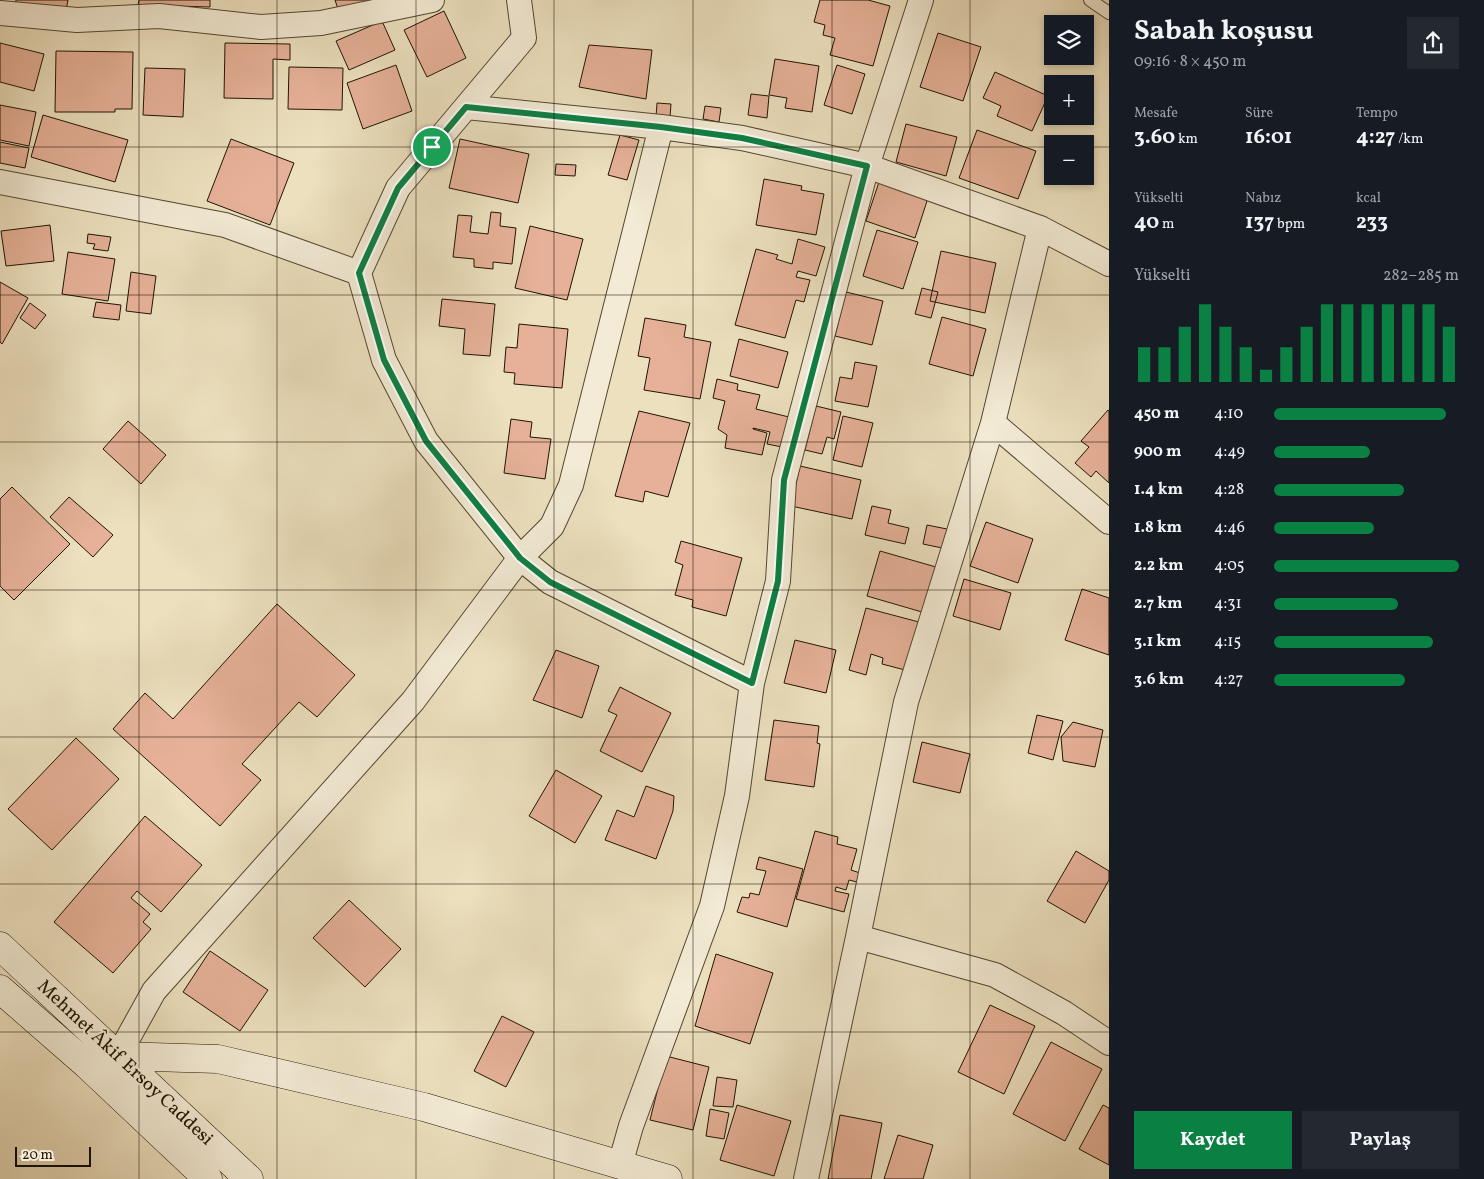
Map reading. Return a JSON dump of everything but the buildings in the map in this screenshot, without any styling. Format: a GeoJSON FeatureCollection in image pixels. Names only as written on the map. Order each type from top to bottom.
{"type":"FeatureCollection","features":[{"type":"Feature","properties":{"kind":"main road","name":"Mehmet Âkif Ersoy Caddesi"},"geometry":{"type":"LineString","coordinates":[[0,946],[249,1179]]}},
{"type":"Feature","properties":{"kind":"main road","name":"Mehmet Âkif Ersoy Caddesi"},"geometry":{"type":"LineString","coordinates":[[0,989],[86,1064],[208,1179]]}},
{"type":"Feature","properties":{"kind":"main road"},"geometry":{"type":"LineString","coordinates":[[118,1056],[218,1059],[424,1107],[668,1179]]}},
{"type":"Feature","properties":{"kind":"street"},"geometry":{"type":"LineString","coordinates":[[0,13],[77,20],[159,16],[262,28],[321,23],[432,0]]}},
{"type":"Feature","properties":{"kind":"street"},"geometry":{"type":"LineString","coordinates":[[518,0],[524,38],[398,188],[359,273],[384,360],[426,441],[520,558],[550,582],[752,683]]}},
{"type":"Feature","properties":{"kind":"street"},"geometry":{"type":"LineString","coordinates":[[620,1165],[634,1117],[712,906],[737,796],[752,683],[778,581],[784,480],[867,166],[921,0]]}},
{"type":"Feature","properties":{"kind":"street"},"geometry":{"type":"LineString","coordinates":[[466,107],[661,127],[742,138],[867,166],[1040,228],[1109,264]]}},
{"type":"Feature","properties":{"kind":"street"},"geometry":{"type":"LineString","coordinates":[[118,1056],[154,991],[413,700],[520,558],[552,526],[572,485],[661,127]]}},
{"type":"Feature","properties":{"kind":"street"},"geometry":{"type":"LineString","coordinates":[[0,182],[225,225],[359,273]]}},
{"type":"Feature","properties":{"kind":"street"},"geometry":{"type":"LineString","coordinates":[[806,1179],[906,702],[993,423],[1040,228]]}},
{"type":"Feature","properties":{"kind":"street"},"geometry":{"type":"LineString","coordinates":[[993,423],[1109,522]]}},
{"type":"Feature","properties":{"kind":"street"},"geometry":{"type":"LineString","coordinates":[[858,937],[996,975],[1064,1013],[1109,1043]]}},
{"type":"Feature","properties":{"kind":"lane"},"geometry":{"type":"LineString","coordinates":[[1090,0],[1109,13]]}},
{"type":"Feature","properties":{"kind":"route"},"geometry":{"type":"LineString","coordinates":[[466,107],[661,127],[742,138],[867,166],[784,480],[778,581],[752,683],[550,582],[520,558],[426,441],[384,360],[359,273],[398,188],[432,147],[466,107]]}}]}
